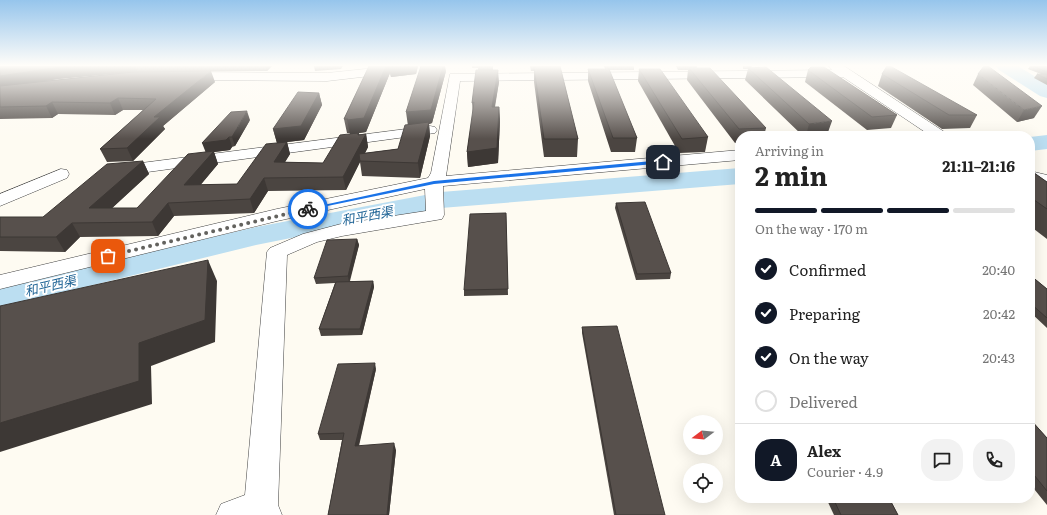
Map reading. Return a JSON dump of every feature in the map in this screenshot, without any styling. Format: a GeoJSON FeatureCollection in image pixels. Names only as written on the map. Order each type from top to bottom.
{"type":"FeatureCollection","features":[{"type":"Feature","properties":{"kind":"street"},"geometry":{"type":"LineString","coordinates":[[253,512],[277,252],[310,238],[322,235],[435,215],[434,183],[439,173],[452,90]]}},
{"type":"Feature","properties":{"kind":"street"},"geometry":{"type":"LineString","coordinates":[[871,90],[933,131]]}},
{"type":"Feature","properties":{"kind":"street"},"geometry":{"type":"LineString","coordinates":[[105,172],[445,128]]}},
{"type":"Feature","properties":{"kind":"street"},"geometry":{"type":"LineString","coordinates":[[0,282],[277,215],[434,183],[735,155]]}},
{"type":"Feature","properties":{"kind":"street"},"geometry":{"type":"LineString","coordinates":[[0,202],[62,174]]}},
{"type":"Feature","properties":{"kind":"building"},"geometry":{"type":"Polygon","coordinates":[[[0,90],[187,90],[154,117],[160,117],[127,148],[100,149],[156,99],[118,98],[110,103],[52,102],[46,106],[0,107],[0,90]]]}},
{"type":"Feature","properties":{"kind":"building"},"geometry":{"type":"Polygon","coordinates":[[[358,90],[376,90],[364,118],[344,119],[358,90]]]}},
{"type":"Feature","properties":{"kind":"building"},"geometry":{"type":"Polygon","coordinates":[[[413,90],[436,90],[431,110],[406,112],[413,90]]]}},
{"type":"Feature","properties":{"kind":"building"},"geometry":{"type":"Polygon","coordinates":[[[474,90],[495,90],[492,107],[499,107],[497,148],[467,152],[474,102],[472,103],[474,90]]]}},
{"type":"Feature","properties":{"kind":"building"},"geometry":{"type":"Polygon","coordinates":[[[537,90],[566,90],[578,139],[544,139],[537,90]]]}},
{"type":"Feature","properties":{"kind":"building"},"geometry":{"type":"Polygon","coordinates":[[[596,90],[618,90],[637,138],[613,138],[596,90]]]}},
{"type":"Feature","properties":{"kind":"building"},"geometry":{"type":"Polygon","coordinates":[[[652,90],[675,90],[708,137],[682,139],[652,90]]]}},
{"type":"Feature","properties":{"kind":"building"},"geometry":{"type":"Polygon","coordinates":[[[707,90],[731,90],[766,128],[739,129],[707,90]]]}},
{"type":"Feature","properties":{"kind":"building"},"geometry":{"type":"Polygon","coordinates":[[[772,90],[794,90],[832,121],[809,124],[772,90]]]}},
{"type":"Feature","properties":{"kind":"building"},"geometry":{"type":"Polygon","coordinates":[[[835,90],[859,90],[897,115],[872,117],[835,90]]]}},
{"type":"Feature","properties":{"kind":"building"},"geometry":{"type":"Polygon","coordinates":[[[908,90],[933,90],[977,115],[949,115],[908,90]]]}},
{"type":"Feature","properties":{"kind":"building"},"geometry":{"type":"Polygon","coordinates":[[[998,90],[1020,90],[1042,106],[1024,110],[998,90]]]}},
{"type":"Feature","properties":{"kind":"building"},"geometry":{"type":"Polygon","coordinates":[[[298,92],[319,93],[301,126],[273,129],[298,92]]]}},
{"type":"Feature","properties":{"kind":"building"},"geometry":{"type":"Polygon","coordinates":[[[247,111],[232,137],[229,137],[226,140],[202,143],[231,112],[247,111]]]}},
{"type":"Feature","properties":{"kind":"building"},"geometry":{"type":"Polygon","coordinates":[[[429,122],[418,163],[360,161],[359,154],[398,149],[405,125],[429,122]]]}},
{"type":"Feature","properties":{"kind":"building"},"geometry":{"type":"Polygon","coordinates":[[[358,133],[358,135],[366,134],[343,177],[264,178],[250,199],[168,203],[152,222],[72,223],[56,237],[0,237],[0,217],[43,217],[107,164],[143,161],[89,208],[137,208],[188,154],[214,151],[184,185],[237,184],[266,144],[287,142],[274,162],[323,163],[340,135],[358,133]]]}},
{"type":"Feature","properties":{"kind":"building"},"geometry":{"type":"Polygon","coordinates":[[[1035,174],[1047,182],[1047,209],[1035,201],[1035,174]]]}},
{"type":"Feature","properties":{"kind":"building"},"geometry":{"type":"Polygon","coordinates":[[[645,202],[671,273],[637,274],[616,203],[645,202]]]}},
{"type":"Feature","properties":{"kind":"building"},"geometry":{"type":"Polygon","coordinates":[[[506,213],[508,289],[464,290],[470,214],[506,213]]]}},
{"type":"Feature","properties":{"kind":"building"},"geometry":{"type":"Polygon","coordinates":[[[357,239],[348,276],[314,278],[327,240],[357,239]]]}},
{"type":"Feature","properties":{"kind":"building"},"geometry":{"type":"Polygon","coordinates":[[[208,260],[205,320],[139,343],[139,381],[0,423],[0,306],[208,260]]]}},
{"type":"Feature","properties":{"kind":"building"},"geometry":{"type":"Polygon","coordinates":[[[1035,279],[1047,289],[1047,318],[1035,307],[1035,279]]]}},
{"type":"Feature","properties":{"kind":"building"},"geometry":{"type":"Polygon","coordinates":[[[373,281],[360,329],[319,329],[336,282],[373,281]]]}},
{"type":"Feature","properties":{"kind":"building"},"geometry":{"type":"Polygon","coordinates":[[[617,326],[665,515],[616,515],[582,327],[617,326]]]}},
{"type":"Feature","properties":{"kind":"building"},"geometry":{"type":"Polygon","coordinates":[[[375,363],[355,446],[394,443],[387,515],[328,515],[344,433],[318,434],[338,364],[375,363]]]}},
{"type":"Feature","properties":{"kind":"building"},"geometry":{"type":"Polygon","coordinates":[[[1035,425],[1047,438],[1047,491],[1035,476],[1035,425]]]}},
{"type":"Feature","properties":{"kind":"building"},"geometry":{"type":"Polygon","coordinates":[[[835,503],[892,503],[898,515],[841,515],[835,503]]]}},
{"type":"Feature","properties":{"kind":"waterway","name":"和平西渠"},"geometry":{"type":"LineString","coordinates":[[1035,143],[1047,142]]}},
{"type":"Feature","properties":{"kind":"waterway","name":"和平西渠"},"geometry":{"type":"LineString","coordinates":[[0,297],[256,236],[441,200],[735,176]]}},
{"type":"Feature","properties":{"kind":"way so far"},"geometry":{"type":"LineString","coordinates":[[108,256],[277,215],[308,209]]}},
{"type":"Feature","properties":{"kind":"route"},"geometry":{"type":"LineString","coordinates":[[308,209],[434,182],[663,162]]}}]}
